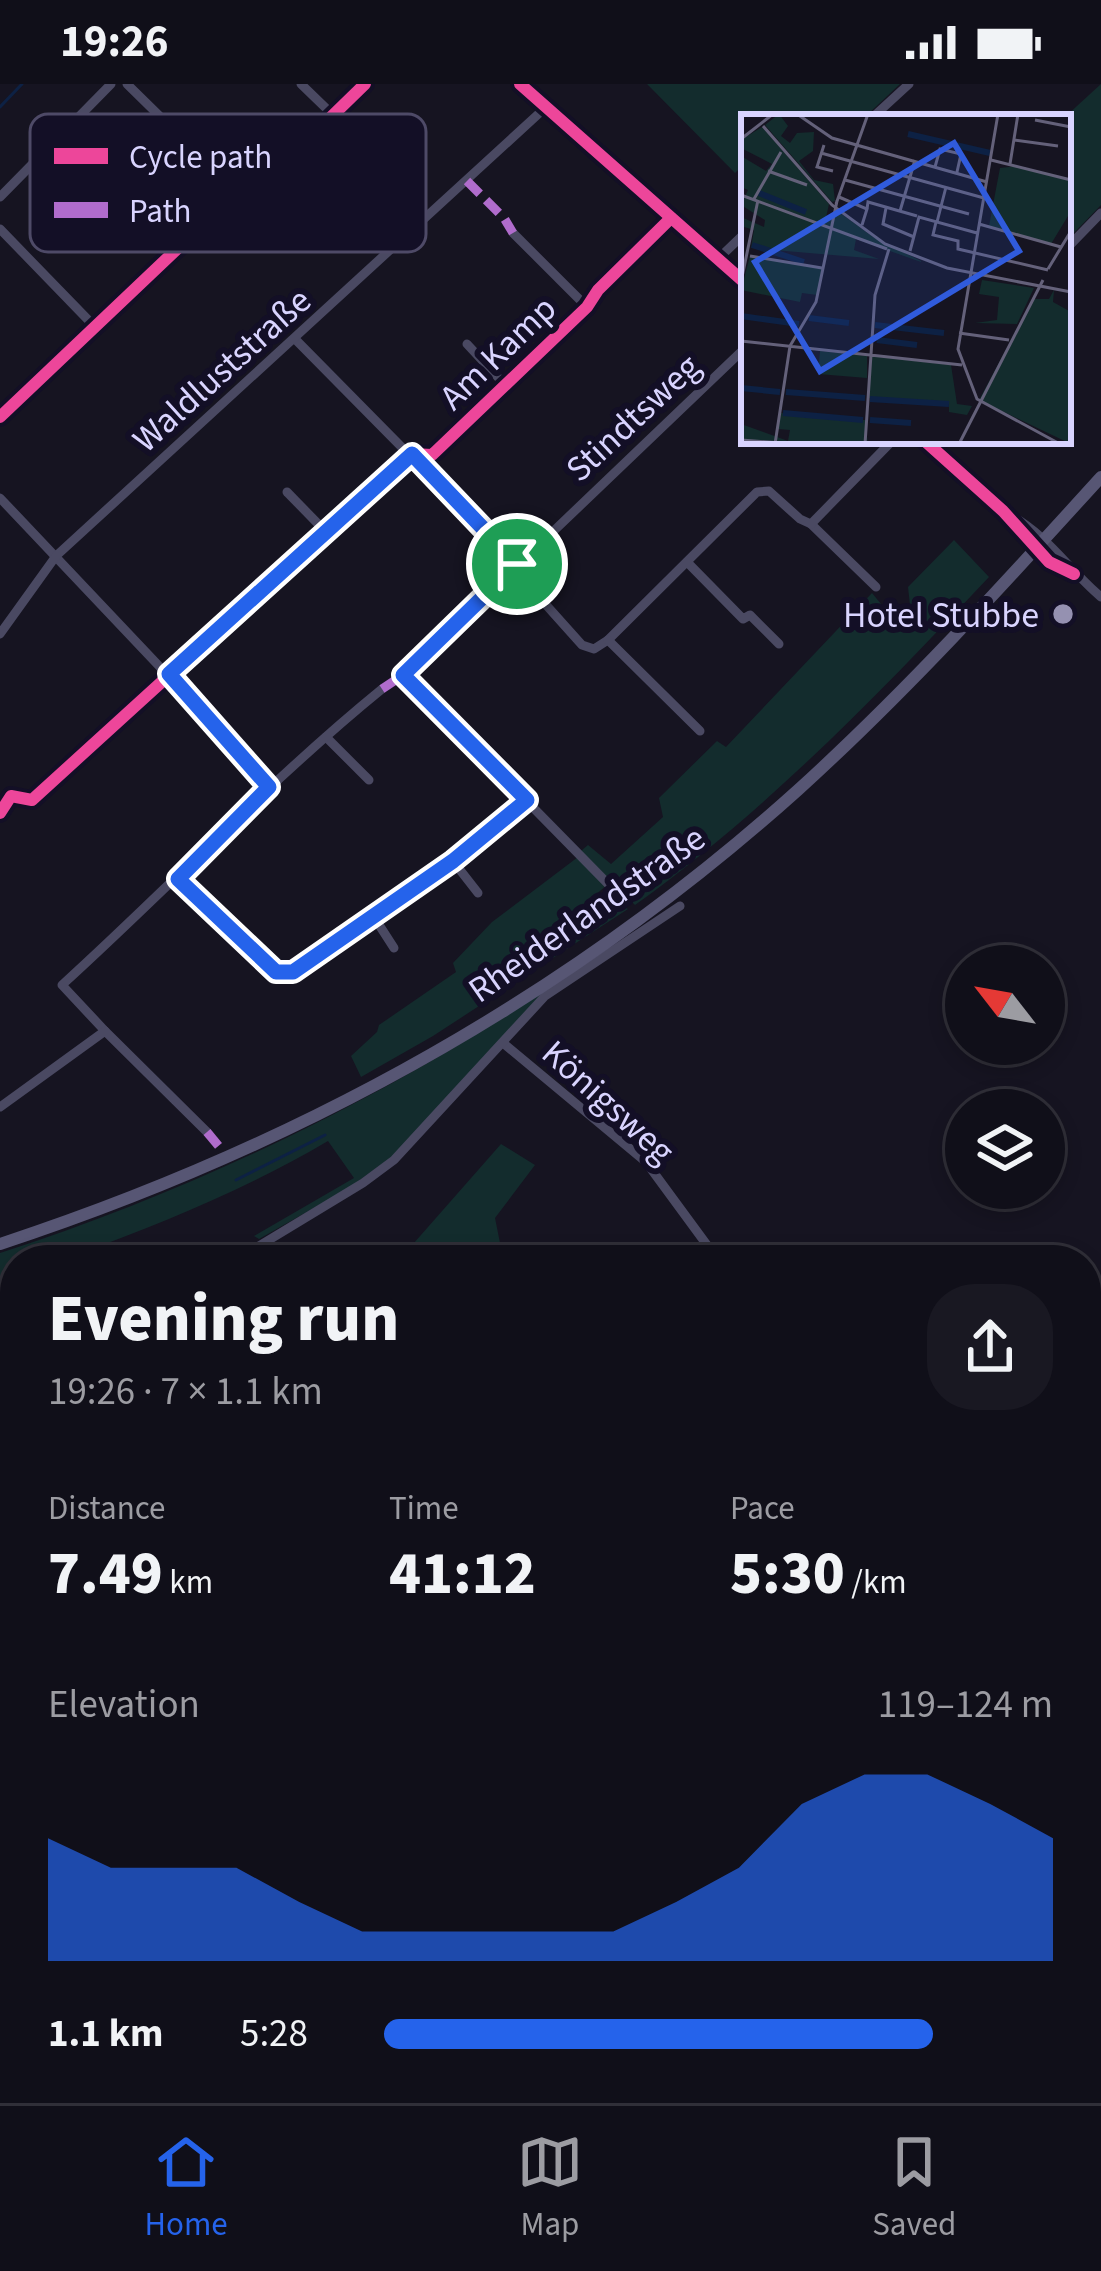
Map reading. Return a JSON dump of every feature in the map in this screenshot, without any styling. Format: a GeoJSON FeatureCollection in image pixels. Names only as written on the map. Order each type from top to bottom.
{"type":"FeatureCollection","features":[{"type":"Feature","properties":{"kind":"main road","name":"Rheiderlandstraße"},"geometry":{"type":"LineString","coordinates":[[0,1244],[122,1202],[324,1114],[425,1059],[586,958],[706,868],[797,790],[901,692],[1101,477]]}},
{"type":"Feature","properties":{"kind":"street"},"geometry":{"type":"LineString","coordinates":[[82,114],[111,84]]}},
{"type":"Feature","properties":{"kind":"street"},"geometry":{"type":"LineString","coordinates":[[127,84],[158,114]]}},
{"type":"Feature","properties":{"kind":"street"},"geometry":{"type":"LineString","coordinates":[[301,84],[331,114]]}},
{"type":"Feature","properties":{"kind":"street"},"geometry":{"type":"LineString","coordinates":[[335,114],[365,84]]}},
{"type":"Feature","properties":{"kind":"street"},"geometry":{"type":"LineString","coordinates":[[520,84],[741,279]]}},
{"type":"Feature","properties":{"kind":"street"},"geometry":{"type":"LineString","coordinates":[[876,114],[909,84]]}},
{"type":"Feature","properties":{"kind":"street","name":"Waldluststraße"},"geometry":{"type":"LineString","coordinates":[[426,218],[546,107]]}},
{"type":"Feature","properties":{"kind":"street"},"geometry":{"type":"LineString","coordinates":[[0,197],[30,166]]}},
{"type":"Feature","properties":{"kind":"street"},"geometry":{"type":"LineString","coordinates":[[1071,244],[1101,213]]}},
{"type":"Feature","properties":{"kind":"street"},"geometry":{"type":"LineString","coordinates":[[0,229],[96,328]]}},
{"type":"Feature","properties":{"kind":"street","name":"Am Kamp"},"geometry":{"type":"LineString","coordinates":[[513,233],[587,308]]}},
{"type":"Feature","properties":{"kind":"street"},"geometry":{"type":"LineString","coordinates":[[718,259],[741,237]]}},
{"type":"Feature","properties":{"kind":"street"},"geometry":{"type":"LineString","coordinates":[[0,417],[175,252]]}},
{"type":"Feature","properties":{"kind":"street","name":"Waldluststraße"},"geometry":{"type":"LineString","coordinates":[[0,634],[56,556],[389,252]]}},
{"type":"Feature","properties":{"kind":"street","name":"Am Kamp"},"geometry":{"type":"LineString","coordinates":[[11,796],[32,800],[412,454],[432,455],[587,308],[598,290]]}},
{"type":"Feature","properties":{"kind":"street"},"geometry":{"type":"LineString","coordinates":[[295,339],[412,454],[582,646],[595,649],[608,640],[757,492],[769,491],[812,524],[876,587]]}},
{"type":"Feature","properties":{"kind":"street","name":"Am Kamp"},"geometry":{"type":"LineString","coordinates":[[467,344],[506,386]]}},
{"type":"Feature","properties":{"kind":"street","name":"Stindtsweg"},"geometry":{"type":"LineString","coordinates":[[527,800],[403,675],[741,352]]}},
{"type":"Feature","properties":{"kind":"street"},"geometry":{"type":"LineString","coordinates":[[812,524],[889,444]]}},
{"type":"Feature","properties":{"kind":"street"},"geometry":{"type":"LineString","coordinates":[[928,444],[1040,544],[1049,562],[1074,574],[1101,597]]}},
{"type":"Feature","properties":{"kind":"street"},"geometry":{"type":"LineString","coordinates":[[287,492],[326,531]]}},
{"type":"Feature","properties":{"kind":"street"},"geometry":{"type":"LineString","coordinates":[[0,498],[169,674],[269,787]]}},
{"type":"Feature","properties":{"kind":"street"},"geometry":{"type":"LineString","coordinates":[[687,562],[743,619],[750,615],[779,644]]}},
{"type":"Feature","properties":{"kind":"street"},"geometry":{"type":"LineString","coordinates":[[608,640],[700,731]]}},
{"type":"Feature","properties":{"kind":"street"},"geometry":{"type":"LineString","coordinates":[[206,1132],[62,985],[269,787],[382,689]]}},
{"type":"Feature","properties":{"kind":"street"},"geometry":{"type":"LineString","coordinates":[[326,737],[369,780]]}},
{"type":"Feature","properties":{"kind":"street"},"geometry":{"type":"LineString","coordinates":[[0,789],[11,796],[0,813]]}},
{"type":"Feature","properties":{"kind":"street"},"geometry":{"type":"LineString","coordinates":[[178,879],[276,972],[293,972],[374,917],[527,800],[615,891]]}},
{"type":"Feature","properties":{"kind":"street"},"geometry":{"type":"LineString","coordinates":[[453,861],[478,893]]}},
{"type":"Feature","properties":{"kind":"street"},"geometry":{"type":"LineString","coordinates":[[261,1245],[394,1160],[545,996],[680,906]]}},
{"type":"Feature","properties":{"kind":"street"},"geometry":{"type":"LineString","coordinates":[[374,917],[394,947]]}},
{"type":"Feature","properties":{"kind":"street"},"geometry":{"type":"LineString","coordinates":[[1,1105],[105,1030]]}},
{"type":"Feature","properties":{"kind":"street","name":"Königsweg"},"geometry":{"type":"LineString","coordinates":[[503,1043],[646,1162],[707,1245]]}},
{"type":"Feature","properties":{"kind":"green space"},"geometry":{"type":"Polygon","coordinates":[[[647,84],[900,84],[868,114],[741,114],[741,167],[735,173],[647,84]]]}},
{"type":"Feature","properties":{"kind":"green space"},"geometry":{"type":"Polygon","coordinates":[[[1101,84],[1101,205],[1071,236],[1071,114],[1101,84]]]}},
{"type":"Feature","properties":{"kind":"green space"},"geometry":{"type":"Polygon","coordinates":[[[954,540],[989,577],[863,707],[730,831],[635,905],[581,851],[588,845],[611,864],[663,817],[659,798],[717,741],[726,747],[872,593],[895,621],[910,605],[908,587],[954,540]]]}},
{"type":"Feature","properties":{"kind":"green space"},"geometry":{"type":"Polygon","coordinates":[[[578,857],[607,885],[588,901],[603,919],[623,906],[628,909],[433,1036],[361,1077],[351,1056],[379,1025],[456,972],[453,963],[492,922],[578,857]]]}},
{"type":"Feature","properties":{"kind":"green space"},"geometry":{"type":"Polygon","coordinates":[[[698,881],[539,997],[393,1156],[349,1188],[259,1239],[254,1236],[354,1178],[328,1141],[237,1189],[101,1245],[24,1245],[179,1186],[296,1133],[410,1073],[554,983],[698,881]]]}},
{"type":"Feature","properties":{"kind":"green space"},"geometry":{"type":"Polygon","coordinates":[[[501,1144],[535,1165],[495,1218],[500,1245],[412,1245],[501,1144]]]}},
{"type":"Feature","properties":{"kind":"waterway"},"geometry":{"type":"LineString","coordinates":[[0,107],[22,84]]}},
{"type":"Feature","properties":{"kind":"waterway"},"geometry":{"type":"LineString","coordinates":[[236,1180],[325,1135]]}},
{"type":"Feature","properties":{"kind":"marked path"},"geometry":{"type":"LineString","coordinates":[[467,181],[513,233]]}},
{"type":"Feature","properties":{"kind":"marked path"},"geometry":{"type":"LineString","coordinates":[[382,689],[403,675]]}},
{"type":"Feature","properties":{"kind":"marked path"},"geometry":{"type":"LineString","coordinates":[[207,1132],[222,1150]]}},
{"type":"Feature","properties":{"kind":"cycle path"},"geometry":{"type":"LineString","coordinates":[[334,114],[365,84]]}},
{"type":"Feature","properties":{"kind":"cycle path"},"geometry":{"type":"LineString","coordinates":[[520,84],[741,279]]}},
{"type":"Feature","properties":{"kind":"cycle path"},"geometry":{"type":"LineString","coordinates":[[0,813],[11,796],[32,800],[412,454],[432,455],[587,307],[598,290],[671,218]]}},
{"type":"Feature","properties":{"kind":"cycle path"},"geometry":{"type":"LineString","coordinates":[[0,417],[174,252]]}},
{"type":"Feature","properties":{"kind":"cycle path"},"geometry":{"type":"LineString","coordinates":[[928,444],[1003,511],[1049,562],[1074,574]]}},
{"type":"Feature","properties":{"kind":"place","name":"Hotel Stubbe"},"geometry":{"type":"Point","coordinates":[1063,614]}},
{"type":"Feature","properties":{"kind":"route"},"geometry":{"type":"LineString","coordinates":[[412,454],[517,564],[403,675],[527,800],[453,861],[293,972],[276,972],[178,879],[269,787],[169,674],[412,454]]}}]}
